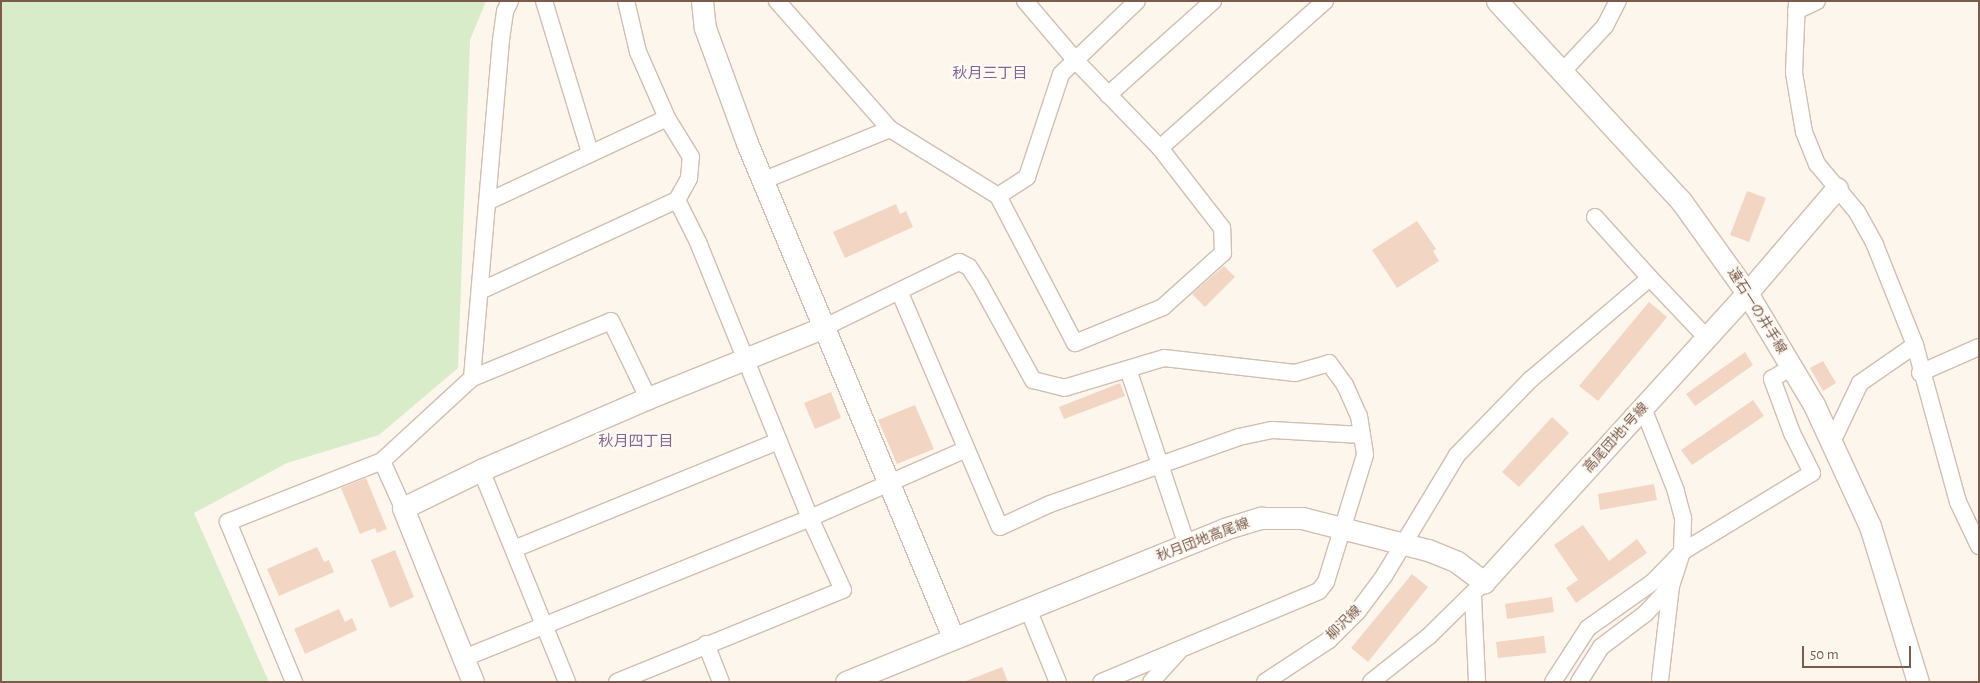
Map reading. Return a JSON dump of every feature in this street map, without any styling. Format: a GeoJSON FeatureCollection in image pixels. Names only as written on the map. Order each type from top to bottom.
{"type":"FeatureCollection","features":[{"type":"Feature","properties":{"kind":"street"},"geometry":{"type":"LineString","coordinates":[[472,378],[489,200],[501,40],[505,11],[510,1]]}},
{"type":"Feature","properties":{"kind":"street"},"geometry":{"type":"LineString","coordinates":[[544,1],[590,152]]}},
{"type":"Feature","properties":{"kind":"street"},"geometry":{"type":"LineString","coordinates":[[480,291],[677,200],[689,178],[691,157],[667,118],[638,52],[626,1]]}},
{"type":"Feature","properties":{"kind":"street"},"geometry":{"type":"LineString","coordinates":[[702,1],[705,28],[762,181],[890,481],[953,637]]}},
{"type":"Feature","properties":{"kind":"street"},"geometry":{"type":"LineString","coordinates":[[777,1],[890,129],[998,196],[1075,343],[1163,307],[1222,253],[1222,228],[1160,148],[1077,62],[1025,1]]}},
{"type":"Feature","properties":{"kind":"street"},"geometry":{"type":"LineString","coordinates":[[998,196],[1027,177],[1061,74],[1077,62],[1137,1]]}},
{"type":"Feature","properties":{"kind":"street"},"geometry":{"type":"LineString","coordinates":[[1108,95],[1213,1]]}},
{"type":"Feature","properties":{"kind":"street"},"geometry":{"type":"LineString","coordinates":[[1160,148],[1325,1]]}},
{"type":"Feature","properties":{"kind":"street","name":"遠石一の井手線"},"geometry":{"type":"LineString","coordinates":[[1497,1],[1681,201],[1747,293],[1832,442],[1870,526],[1918,682]]}},
{"type":"Feature","properties":{"kind":"street"},"geometry":{"type":"LineString","coordinates":[[1562,72],[1605,26],[1618,1]]}},
{"type":"Feature","properties":{"kind":"street"},"geometry":{"type":"LineString","coordinates":[[1818,1],[1797,6],[1794,73],[1804,132],[1817,164],[1856,212],[1875,245],[1915,345],[1920,373],[1958,502],[1979,546]]}},
{"type":"Feature","properties":{"kind":"street"},"geometry":{"type":"LineString","coordinates":[[489,200],[667,118]]}},
{"type":"Feature","properties":{"kind":"street"},"geometry":{"type":"LineString","coordinates":[[762,181],[890,129]]}},
{"type":"Feature","properties":{"kind":"street","name":"高尾団地1号線"},"geometry":{"type":"LineString","coordinates":[[1478,589],[1747,293],[1837,188]]}},
{"type":"Feature","properties":{"kind":"street"},"geometry":{"type":"LineString","coordinates":[[617,682],[706,644],[843,590],[810,518],[699,244],[677,200]]}},
{"type":"Feature","properties":{"kind":"street"},"geometry":{"type":"LineString","coordinates":[[1595,217],[1706,337]]}},
{"type":"Feature","properties":{"kind":"street"},"geometry":{"type":"LineString","coordinates":[[403,508],[481,470],[648,398],[746,361],[825,327],[900,293],[959,262],[969,267],[980,284],[1033,380],[1064,388],[1164,358],[1295,373],[1329,363],[1344,385],[1359,416],[1365,455],[1341,528],[1326,582],[1319,591],[1101,682]]}},
{"type":"Feature","properties":{"kind":"street","name":"柳沢線"},"geometry":{"type":"LineString","coordinates":[[1265,682],[1329,640],[1358,611],[1384,576],[1401,544],[1457,455],[1530,380],[1650,278]]}},
{"type":"Feature","properties":{"kind":"street"},"geometry":{"type":"LineString","coordinates":[[900,293],[964,450],[1000,527],[1161,463],[1239,437],[1272,430],[1362,435]]}},
{"type":"Feature","properties":{"kind":"street"},"geometry":{"type":"LineString","coordinates":[[294,682],[228,522],[382,461],[472,378],[611,321],[648,398]]}},
{"type":"Feature","properties":{"kind":"street"},"geometry":{"type":"LineString","coordinates":[[1832,442],[1860,383],[1915,345]]}},
{"type":"Feature","properties":{"kind":"street"},"geometry":{"type":"LineString","coordinates":[[1920,373],[1979,347]]}},
{"type":"Feature","properties":{"kind":"street"},"geometry":{"type":"LineString","coordinates":[[1553,682],[1588,628],[1653,582],[1682,552],[1812,473],[1792,433],[1772,379],[1791,368]]}},
{"type":"Feature","properties":{"kind":"street"},"geometry":{"type":"LineString","coordinates":[[1128,369],[1161,463],[1186,545]]}},
{"type":"Feature","properties":{"kind":"street"},"geometry":{"type":"LineString","coordinates":[[1643,408],[1676,491],[1683,518],[1682,552],[1671,586],[1660,680]]}},
{"type":"Feature","properties":{"kind":"street"},"geometry":{"type":"LineString","coordinates":[[514,550],[779,441]]}},
{"type":"Feature","properties":{"kind":"street"},"geometry":{"type":"LineString","coordinates":[[464,658],[543,624],[810,518],[890,481],[964,450]]}},
{"type":"Feature","properties":{"kind":"street"},"geometry":{"type":"LineString","coordinates":[[382,461],[403,508],[473,682]]}},
{"type":"Feature","properties":{"kind":"street"},"geometry":{"type":"LineString","coordinates":[[481,470],[567,682]]}},
{"type":"Feature","properties":{"kind":"street","name":"秋月団地高尾線"},"geometry":{"type":"LineString","coordinates":[[846,682],[953,637],[1028,609],[1186,545],[1261,518],[1302,518],[1401,544],[1457,562],[1478,589]]}},
{"type":"Feature","properties":{"kind":"street"},"geometry":{"type":"LineString","coordinates":[[1580,682],[1602,647],[1645,614],[1671,586]]}},
{"type":"Feature","properties":{"kind":"street"},"geometry":{"type":"LineString","coordinates":[[1371,682],[1478,589]]}},
{"type":"Feature","properties":{"kind":"street"},"geometry":{"type":"LineString","coordinates":[[1477,682],[1478,589]]}},
{"type":"Feature","properties":{"kind":"street"},"geometry":{"type":"LineString","coordinates":[[1028,609],[1058,682]]}},
{"type":"Feature","properties":{"kind":"street"},"geometry":{"type":"LineString","coordinates":[[706,644],[721,682]]}},
{"type":"Feature","properties":{"kind":"street"},"geometry":{"type":"LineString","coordinates":[[1151,682],[1182,647]]}},
{"type":"Feature","properties":{"kind":"green space"},"geometry":{"type":"Polygon","coordinates":[[[1,1],[486,1],[470,40],[458,368],[379,435],[287,463],[194,513],[269,682],[1,682],[1,1]]]}},
{"type":"Feature","properties":{"kind":"building"},"geometry":{"type":"Polygon","coordinates":[[[1747,191],[1766,198],[1749,242],[1730,235],[1747,191]]]}},
{"type":"Feature","properties":{"kind":"building"},"geometry":{"type":"Polygon","coordinates":[[[896,204],[900,214],[906,211],[913,227],[845,258],[833,232],[896,204]]]}},
{"type":"Feature","properties":{"kind":"building"},"geometry":{"type":"Polygon","coordinates":[[[1417,221],[1436,249],[1433,251],[1439,261],[1397,288],[1372,250],[1417,221]]]}},
{"type":"Feature","properties":{"kind":"building"},"geometry":{"type":"Polygon","coordinates":[[[1224,266],[1235,277],[1205,307],[1192,294],[1224,266]]]}},
{"type":"Feature","properties":{"kind":"building"},"geometry":{"type":"Polygon","coordinates":[[[1649,302],[1667,317],[1598,401],[1579,386],[1649,302]]]}},
{"type":"Feature","properties":{"kind":"building"},"geometry":{"type":"Polygon","coordinates":[[[1745,352],[1753,365],[1695,406],[1686,394],[1745,352]]]}},
{"type":"Feature","properties":{"kind":"building"},"geometry":{"type":"Polygon","coordinates":[[[1823,361],[1836,383],[1823,391],[1810,368],[1823,361]]]}},
{"type":"Feature","properties":{"kind":"building"},"geometry":{"type":"Polygon","coordinates":[[[1120,383],[1125,396],[1064,419],[1059,407],[1120,383]]]}},
{"type":"Feature","properties":{"kind":"building"},"geometry":{"type":"Polygon","coordinates":[[[831,392],[841,418],[815,429],[804,403],[831,392]]]}},
{"type":"Feature","properties":{"kind":"building"},"geometry":{"type":"Polygon","coordinates":[[[1753,400],[1764,416],[1692,465],[1681,450],[1753,400]]]}},
{"type":"Feature","properties":{"kind":"building"},"geometry":{"type":"Polygon","coordinates":[[[915,405],[934,449],[897,464],[878,420],[915,405]]]}},
{"type":"Feature","properties":{"kind":"building"},"geometry":{"type":"Polygon","coordinates":[[[1552,417],[1569,433],[1519,487],[1502,472],[1552,417]]]}},
{"type":"Feature","properties":{"kind":"building"},"geometry":{"type":"Polygon","coordinates":[[[366,478],[387,529],[377,533],[375,528],[360,534],[341,488],[366,478]]]}},
{"type":"Feature","properties":{"kind":"building"},"geometry":{"type":"Polygon","coordinates":[[[1654,484],[1657,500],[1600,510],[1598,494],[1654,484]]]}},
{"type":"Feature","properties":{"kind":"building"},"geometry":{"type":"Polygon","coordinates":[[[1583,525],[1609,561],[1637,539],[1647,553],[1576,603],[1566,588],[1578,580],[1554,545],[1583,525]]]}},
{"type":"Feature","properties":{"kind":"building"},"geometry":{"type":"Polygon","coordinates":[[[317,547],[324,562],[329,560],[334,572],[279,596],[267,569],[317,547]]]}},
{"type":"Feature","properties":{"kind":"building"},"geometry":{"type":"Polygon","coordinates":[[[395,550],[414,597],[390,608],[371,560],[395,550]]]}},
{"type":"Feature","properties":{"kind":"building"},"geometry":{"type":"Polygon","coordinates":[[[1412,574],[1428,587],[1368,662],[1351,648],[1412,574]]]}},
{"type":"Feature","properties":{"kind":"building"},"geometry":{"type":"Polygon","coordinates":[[[1552,597],[1554,612],[1507,619],[1505,604],[1552,597]]]}},
{"type":"Feature","properties":{"kind":"building"},"geometry":{"type":"Polygon","coordinates":[[[339,609],[345,622],[352,618],[357,630],[305,654],[294,629],[339,609]]]}},
{"type":"Feature","properties":{"kind":"building"},"geometry":{"type":"Polygon","coordinates":[[[1544,636],[1546,653],[1498,658],[1496,642],[1544,636]]]}},
{"type":"Feature","properties":{"kind":"building"},"geometry":{"type":"Polygon","coordinates":[[[1002,667],[1008,682],[966,682],[966,681],[1002,667]]]}},
{"type":"Feature","properties":{"kind":"district","name":"秋月三丁目"},"geometry":{"type":"Point","coordinates":[990,74]}},
{"type":"Feature","properties":{"kind":"district","name":"秋月四丁目"},"geometry":{"type":"Point","coordinates":[636,442]}}]}
